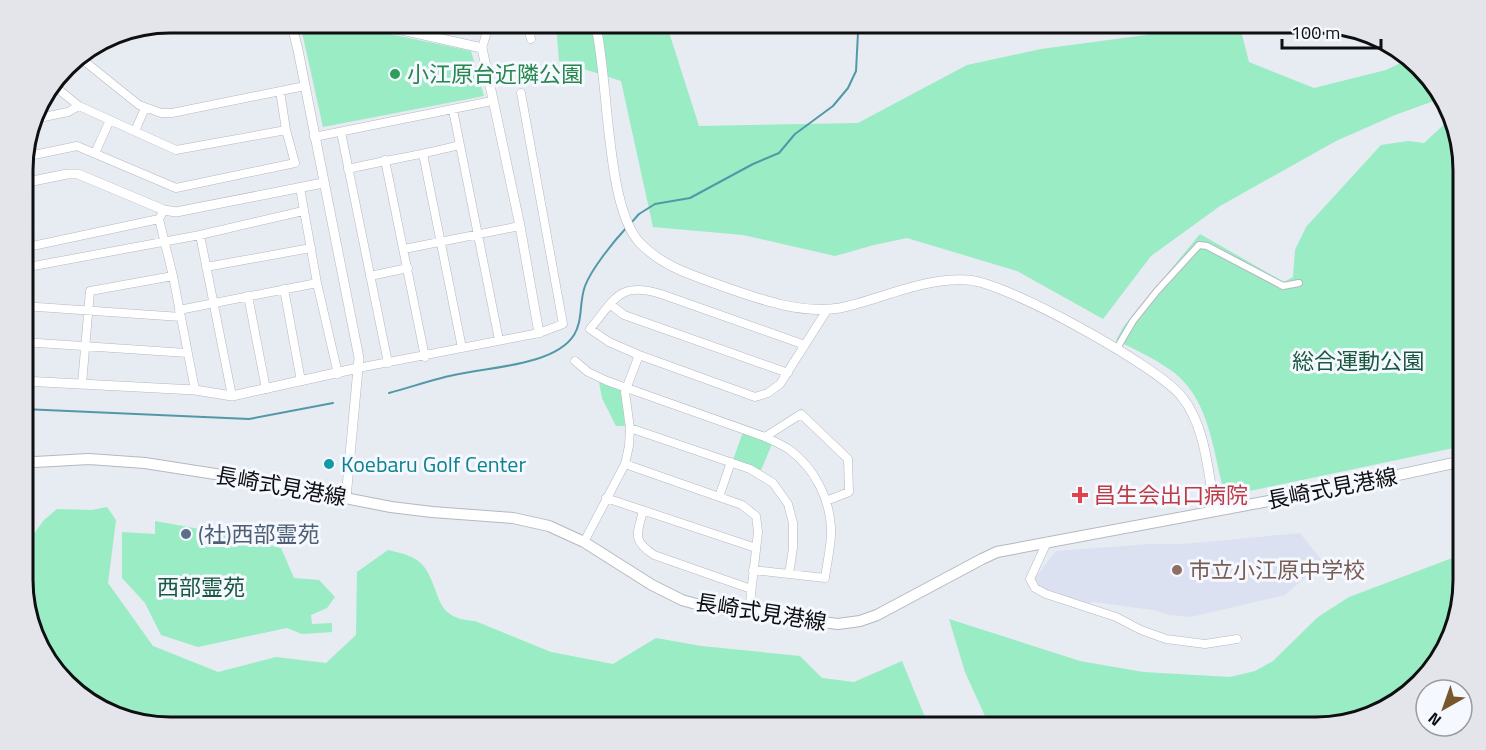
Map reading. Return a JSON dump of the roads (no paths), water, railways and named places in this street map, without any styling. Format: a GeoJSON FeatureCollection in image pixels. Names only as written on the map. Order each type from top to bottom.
{"type":"FeatureCollection","features":[{"type":"Feature","properties":{"kind":"main road","name":"長崎式見港線"},"geometry":{"type":"LineString","coordinates":[[33,462],[110,459],[145,463],[432,513],[513,518],[549,525],[584,542],[652,585],[682,600],[710,608],[838,624],[860,621],[877,615],[998,552],[1338,488],[1453,463]]}},
{"type":"Feature","properties":{"kind":"street"},"geometry":{"type":"LineString","coordinates":[[294,33],[323,183],[345,278],[359,358],[346,498]]}},
{"type":"Feature","properties":{"kind":"street"},"geometry":{"type":"LineString","coordinates":[[415,33],[482,48]]}},
{"type":"Feature","properties":{"kind":"street"},"geometry":{"type":"LineString","coordinates":[[486,33],[482,48],[520,226],[539,333]]}},
{"type":"Feature","properties":{"kind":"street"},"geometry":{"type":"LineString","coordinates":[[529,33],[531,39]]}},
{"type":"Feature","properties":{"kind":"street"},"geometry":{"type":"LineString","coordinates":[[597,33],[620,203],[639,242],[660,259],[675,269],[791,308],[827,310],[934,282],[969,280],[993,286],[1020,297],[1151,370],[1182,397],[1194,417],[1203,442],[1215,510]]}},
{"type":"Feature","properties":{"kind":"street"},"geometry":{"type":"LineString","coordinates":[[86,62],[145,108],[161,113],[172,113],[305,86]]}},
{"type":"Feature","properties":{"kind":"street"},"geometry":{"type":"LineString","coordinates":[[59,90],[79,106],[176,150],[183,151],[286,130]]}},
{"type":"Feature","properties":{"kind":"street"},"geometry":{"type":"LineString","coordinates":[[34,155],[77,146],[176,188],[295,164],[286,130],[280,91]]}},
{"type":"Feature","properties":{"kind":"street"},"geometry":{"type":"LineString","coordinates":[[33,382],[195,390],[232,396],[358,368],[425,357],[539,333],[563,324],[521,93]]}},
{"type":"Feature","properties":{"kind":"street"},"geometry":{"type":"LineString","coordinates":[[314,137],[492,101]]}},
{"type":"Feature","properties":{"kind":"street"},"geometry":{"type":"LineString","coordinates":[[43,117],[68,112],[79,106]]}},
{"type":"Feature","properties":{"kind":"street"},"geometry":{"type":"LineString","coordinates":[[135,132],[145,108]]}},
{"type":"Feature","properties":{"kind":"street"},"geometry":{"type":"LineString","coordinates":[[453,110],[499,340]]}},
{"type":"Feature","properties":{"kind":"street"},"geometry":{"type":"LineString","coordinates":[[94,153],[110,120]]}},
{"type":"Feature","properties":{"kind":"street"},"geometry":{"type":"LineString","coordinates":[[341,132],[388,363]]}},
{"type":"Feature","properties":{"kind":"street"},"geometry":{"type":"LineString","coordinates":[[348,169],[459,145]]}},
{"type":"Feature","properties":{"kind":"street"},"geometry":{"type":"LineString","coordinates":[[423,154],[462,348]]}},
{"type":"Feature","properties":{"kind":"street"},"geometry":{"type":"LineString","coordinates":[[385,160],[425,357]]}},
{"type":"Feature","properties":{"kind":"street"},"geometry":{"type":"LineString","coordinates":[[33,181],[78,174],[162,214]]}},
{"type":"Feature","properties":{"kind":"street"},"geometry":{"type":"LineString","coordinates":[[33,246],[162,214],[323,183]]}},
{"type":"Feature","properties":{"kind":"street"},"geometry":{"type":"LineString","coordinates":[[300,188],[317,283],[338,374]]}},
{"type":"Feature","properties":{"kind":"street"},"geometry":{"type":"LineString","coordinates":[[33,266],[200,235],[303,211]]}},
{"type":"Feature","properties":{"kind":"street"},"geometry":{"type":"LineString","coordinates":[[162,214],[164,240],[195,390]]}},
{"type":"Feature","properties":{"kind":"street"},"geometry":{"type":"LineString","coordinates":[[404,249],[520,226]]}},
{"type":"Feature","properties":{"kind":"street"},"geometry":{"type":"LineString","coordinates":[[200,235],[232,396]]}},
{"type":"Feature","properties":{"kind":"street"},"geometry":{"type":"LineString","coordinates":[[1116,350],[1132,321],[1199,245],[1207,246],[1283,286],[1299,283]]}},
{"type":"Feature","properties":{"kind":"street"},"geometry":{"type":"LineString","coordinates":[[206,267],[311,248]]}},
{"type":"Feature","properties":{"kind":"street"},"geometry":{"type":"LineString","coordinates":[[370,276],[408,268]]}},
{"type":"Feature","properties":{"kind":"street"},"geometry":{"type":"LineString","coordinates":[[82,384],[90,291],[173,276]]}},
{"type":"Feature","properties":{"kind":"street"},"geometry":{"type":"LineString","coordinates":[[33,307],[180,313],[213,302],[317,283]]}},
{"type":"Feature","properties":{"kind":"street"},"geometry":{"type":"LineString","coordinates":[[284,289],[301,381]]}},
{"type":"Feature","properties":{"kind":"street"},"geometry":{"type":"LineString","coordinates":[[805,345],[646,290],[625,290],[610,304],[591,329],[609,342],[639,356],[754,397],[768,393],[780,384],[788,373],[827,310]]}},
{"type":"Feature","properties":{"kind":"street"},"geometry":{"type":"LineString","coordinates":[[248,297],[266,389]]}},
{"type":"Feature","properties":{"kind":"street"},"geometry":{"type":"LineString","coordinates":[[610,304],[624,315],[788,373]]}},
{"type":"Feature","properties":{"kind":"street"},"geometry":{"type":"LineString","coordinates":[[33,343],[187,352]]}},
{"type":"Feature","properties":{"kind":"street"},"geometry":{"type":"LineString","coordinates":[[584,542],[625,464],[630,428],[626,392],[639,356]]}},
{"type":"Feature","properties":{"kind":"street"},"geometry":{"type":"LineString","coordinates":[[575,361],[588,372],[627,388],[765,437],[789,450],[806,465],[818,482],[826,501],[831,528],[825,578],[753,570]]}},
{"type":"Feature","properties":{"kind":"street"},"geometry":{"type":"LineString","coordinates":[[765,437],[801,414],[848,459],[849,492],[826,501]]}},
{"type":"Feature","properties":{"kind":"street"},"geometry":{"type":"LineString","coordinates":[[630,428],[750,469],[773,483],[788,504],[794,523],[789,574]]}},
{"type":"Feature","properties":{"kind":"street"},"geometry":{"type":"LineString","coordinates":[[719,496],[731,462]]}},
{"type":"Feature","properties":{"kind":"street"},"geometry":{"type":"LineString","coordinates":[[625,464],[742,504],[756,516],[758,532],[749,612]]}},
{"type":"Feature","properties":{"kind":"street"},"geometry":{"type":"LineString","coordinates":[[606,498],[756,548]]}},
{"type":"Feature","properties":{"kind":"street"},"geometry":{"type":"LineString","coordinates":[[643,511],[637,534],[641,546],[654,555],[751,589]]}},
{"type":"Feature","properties":{"kind":"street"},"geometry":{"type":"LineString","coordinates":[[1047,542],[1030,579],[1035,588],[1046,594],[1116,617],[1141,630],[1166,639],[1205,644],[1237,639]]}},
{"type":"Feature","properties":{"kind":"waterway"},"geometry":{"type":"LineString","coordinates":[[631,223],[639,214],[655,204],[690,198],[753,164],[779,153],[795,134],[833,106],[848,88],[856,71],[858,33]]}},
{"type":"Feature","properties":{"kind":"waterway"},"geometry":{"type":"LineString","coordinates":[[389,393],[450,376],[538,359],[565,345],[577,330],[583,292],[588,279],[627,227]]}},
{"type":"Feature","properties":{"kind":"waterway"},"geometry":{"type":"LineString","coordinates":[[33,409],[249,419],[333,403]]}},
{"type":"Feature","properties":{"kind":"place","name":"小江原台近隣公園"},"geometry":{"type":"Point","coordinates":[395,74]}},
{"type":"Feature","properties":{"kind":"place","name":"Koebaru Golf Center"},"geometry":{"type":"Point","coordinates":[329,464]}},
{"type":"Feature","properties":{"kind":"place","name":"昌生会出口病院"},"geometry":{"type":"Point","coordinates":[1080,495]}},
{"type":"Feature","properties":{"kind":"place","name":"(社)西部霊苑"},"geometry":{"type":"Point","coordinates":[186,534]}},
{"type":"Feature","properties":{"kind":"place","name":"市立小江原中学校"},"geometry":{"type":"Point","coordinates":[1177,570]}},
{"type":"Feature","properties":{"kind":"park label","name":"総合運動公園"},"geometry":{"type":"Point","coordinates":[1358,361]}},
{"type":"Feature","properties":{"kind":"park label","name":"西部霊苑"},"geometry":{"type":"Point","coordinates":[201,587]}}]}
